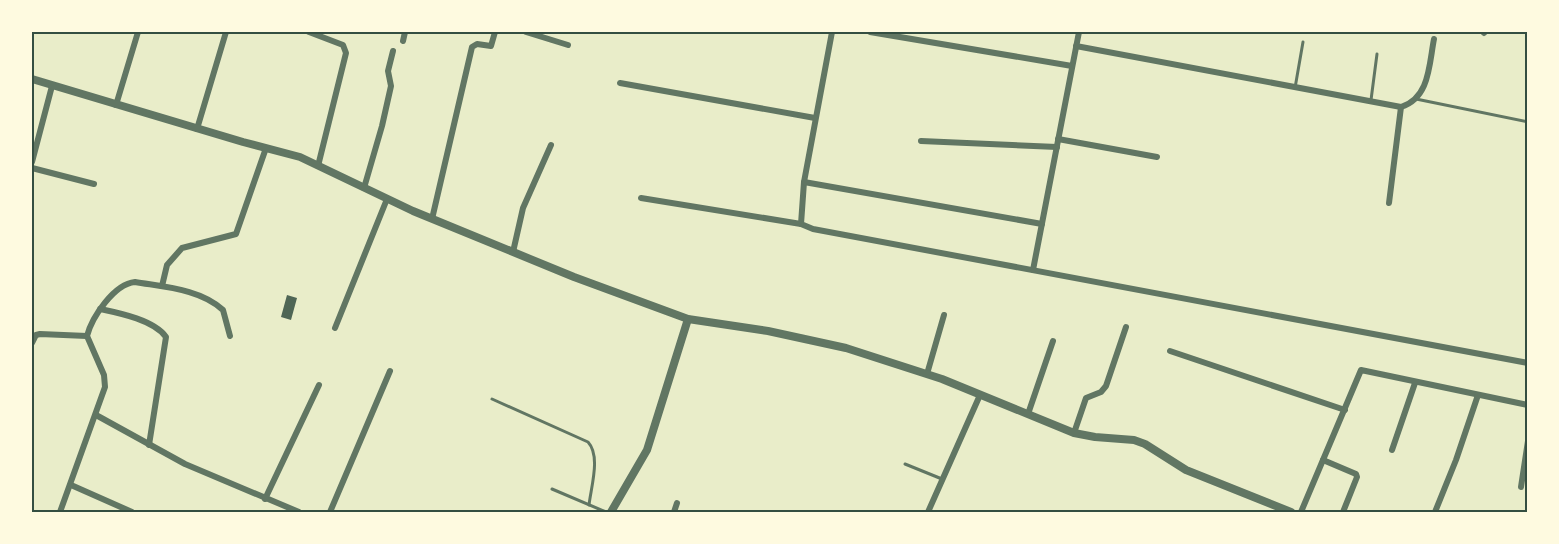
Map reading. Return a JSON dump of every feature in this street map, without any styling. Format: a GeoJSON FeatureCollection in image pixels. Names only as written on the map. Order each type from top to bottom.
{"type":"FeatureCollection","features":[{"type":"Feature","properties":{"kind":"street"},"geometry":{"type":"LineString","coordinates":[[116,105],[138,32]]}},
{"type":"Feature","properties":{"kind":"street"},"geometry":{"type":"LineString","coordinates":[[197,129],[226,32]]}},
{"type":"Feature","properties":{"kind":"street"},"geometry":{"type":"LineString","coordinates":[[309,32],[343,45],[346,53],[318,166]]}},
{"type":"Feature","properties":{"kind":"street"},"geometry":{"type":"LineString","coordinates":[[403,40],[405,32]]}},
{"type":"Feature","properties":{"kind":"street"},"geometry":{"type":"LineString","coordinates":[[432,219],[472,47],[477,44],[491,46],[495,32]]}},
{"type":"Feature","properties":{"kind":"street"},"geometry":{"type":"LineString","coordinates":[[526,32],[568,45]]}},
{"type":"Feature","properties":{"kind":"street"},"geometry":{"type":"LineString","coordinates":[[801,224],[804,182],[832,32]]}},
{"type":"Feature","properties":{"kind":"street"},"geometry":{"type":"LineString","coordinates":[[870,32],[1072,66]]}},
{"type":"Feature","properties":{"kind":"street"},"geometry":{"type":"LineString","coordinates":[[1034,270],[1079,32]]}},
{"type":"Feature","properties":{"kind":"street"},"geometry":{"type":"LineString","coordinates":[[1076,46],[1401,107],[1416,99],[1425,88],[1434,39]]}},
{"type":"Feature","properties":{"kind":"street"},"geometry":{"type":"LineString","coordinates":[[364,188],[386,108],[391,82],[388,71],[393,51]]}},
{"type":"Feature","properties":{"kind":"street"},"geometry":{"type":"LineString","coordinates":[[32,79],[197,129],[300,157],[432,219],[688,319],[768,331],[846,348],[927,374],[1074,433],[1134,440],[1145,444],[1203,478],[1291,513]]}},
{"type":"Feature","properties":{"kind":"street"},"geometry":{"type":"LineString","coordinates":[[620,83],[815,118]]}},
{"type":"Feature","properties":{"kind":"street"},"geometry":{"type":"LineString","coordinates":[[32,162],[52,86]]}},
{"type":"Feature","properties":{"kind":"street"},"geometry":{"type":"LineString","coordinates":[[1389,202],[1401,107]]}},
{"type":"Feature","properties":{"kind":"street"},"geometry":{"type":"LineString","coordinates":[[921,141],[1058,143],[1157,158]]}},
{"type":"Feature","properties":{"kind":"street"},"geometry":{"type":"LineString","coordinates":[[513,252],[523,208],[552,145]]}},
{"type":"Feature","properties":{"kind":"street"},"geometry":{"type":"LineString","coordinates":[[162,286],[167,265],[182,248],[236,234],[266,148]]}},
{"type":"Feature","properties":{"kind":"street"},"geometry":{"type":"LineString","coordinates":[[32,168],[94,184]]}},
{"type":"Feature","properties":{"kind":"street"},"geometry":{"type":"LineString","coordinates":[[804,182],[1042,224]]}},
{"type":"Feature","properties":{"kind":"street"},"geometry":{"type":"LineString","coordinates":[[641,198],[801,224],[813,229],[1527,363]]}},
{"type":"Feature","properties":{"kind":"street"},"geometry":{"type":"LineString","coordinates":[[335,328],[387,199]]}},
{"type":"Feature","properties":{"kind":"street"},"geometry":{"type":"LineString","coordinates":[[60,513],[96,415],[105,381],[87,336],[100,309],[129,282],[162,286],[194,293],[219,306],[226,315],[230,336]]}},
{"type":"Feature","properties":{"kind":"street"},"geometry":{"type":"LineString","coordinates":[[100,309],[128,315],[147,323],[164,333],[166,337],[149,445]]}},
{"type":"Feature","properties":{"kind":"street"},"geometry":{"type":"LineString","coordinates":[[927,374],[944,315]]}},
{"type":"Feature","properties":{"kind":"street"},"geometry":{"type":"LineString","coordinates":[[611,513],[647,450],[688,319]]}},
{"type":"Feature","properties":{"kind":"street"},"geometry":{"type":"LineString","coordinates":[[1074,433],[1086,398],[1101,392],[1106,386],[1126,327]]}},
{"type":"Feature","properties":{"kind":"street"},"geometry":{"type":"LineString","coordinates":[[32,343],[36,335],[40,334],[87,336]]}},
{"type":"Feature","properties":{"kind":"street"},"geometry":{"type":"LineString","coordinates":[[1028,414],[1053,341]]}},
{"type":"Feature","properties":{"kind":"street"},"geometry":{"type":"LineString","coordinates":[[1170,351],[1345,410]]}},
{"type":"Feature","properties":{"kind":"street"},"geometry":{"type":"LineString","coordinates":[[1301,513],[1361,370],[1527,405]]}},
{"type":"Feature","properties":{"kind":"street"},"geometry":{"type":"LineString","coordinates":[[330,513],[390,371]]}},
{"type":"Feature","properties":{"kind":"street"},"geometry":{"type":"LineString","coordinates":[[1392,450],[1415,383]]}},
{"type":"Feature","properties":{"kind":"street"},"geometry":{"type":"LineString","coordinates":[[265,499],[319,385]]}},
{"type":"Feature","properties":{"kind":"street"},"geometry":{"type":"LineString","coordinates":[[928,513],[980,394]]}},
{"type":"Feature","properties":{"kind":"street"},"geometry":{"type":"LineString","coordinates":[[1435,513],[1478,395]]}},
{"type":"Feature","properties":{"kind":"street"},"geometry":{"type":"LineString","coordinates":[[96,415],[185,464],[299,513]]}},
{"type":"Feature","properties":{"kind":"street"},"geometry":{"type":"LineString","coordinates":[[1521,487],[1527,441]]}},
{"type":"Feature","properties":{"kind":"street"},"geometry":{"type":"LineString","coordinates":[[1323,460],[1356,474],[1357,477],[1343,513]]}},
{"type":"Feature","properties":{"kind":"street"},"geometry":{"type":"LineString","coordinates":[[71,484],[132,513]]}},
{"type":"Feature","properties":{"kind":"street"},"geometry":{"type":"LineString","coordinates":[[674,513],[677,503]]}},
{"type":"Feature","properties":{"kind":"lane"},"geometry":{"type":"LineString","coordinates":[[1295,88],[1303,42]]}},
{"type":"Feature","properties":{"kind":"lane"},"geometry":{"type":"LineString","coordinates":[[1371,102],[1377,54]]}},
{"type":"Feature","properties":{"kind":"lane"},"geometry":{"type":"LineString","coordinates":[[1416,99],[1527,122]]}},
{"type":"Feature","properties":{"kind":"lane"},"geometry":{"type":"LineString","coordinates":[[492,399],[588,441],[593,447],[594,459],[589,505]]}},
{"type":"Feature","properties":{"kind":"lane"},"geometry":{"type":"LineString","coordinates":[[905,464],[943,480]]}},
{"type":"Feature","properties":{"kind":"lane"},"geometry":{"type":"LineString","coordinates":[[552,489],[606,513]]}},
{"type":"Feature","properties":{"kind":"building"},"geometry":{"type":"Polygon","coordinates":[[[287,295],[297,298],[291,320],[281,317],[287,295]]]}}]}
